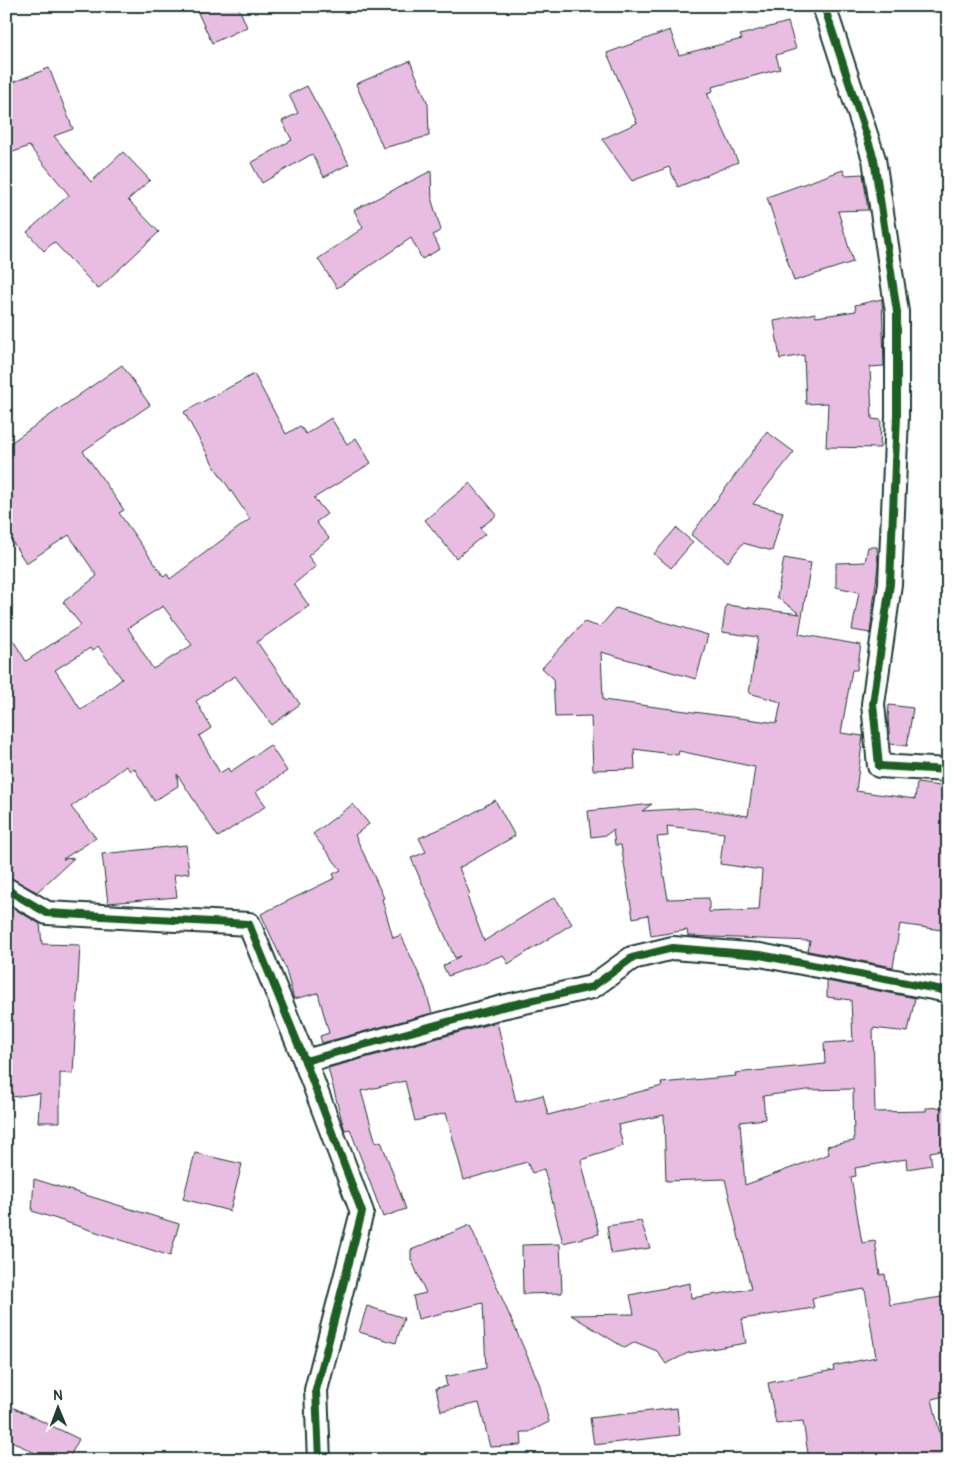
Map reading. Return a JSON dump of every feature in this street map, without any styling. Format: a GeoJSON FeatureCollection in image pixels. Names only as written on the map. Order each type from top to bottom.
{"type":"FeatureCollection","features":[{"type":"Feature","properties":{"kind":"street"},"geometry":{"type":"LineString","coordinates":[[824,6],[874,159],[896,312],[897,416],[890,584],[873,704],[879,766],[948,770]]}},
{"type":"Feature","properties":{"kind":"street"},"geometry":{"type":"LineString","coordinates":[[6,889],[47,913],[249,924],[305,1061],[362,1212],[316,1390],[319,1460]]}},
{"type":"Feature","properties":{"kind":"street"},"geometry":{"type":"LineString","coordinates":[[305,1061],[502,1007],[592,987],[632,958],[672,948],[760,955],[948,991]]}},
{"type":"Feature","properties":{"kind":"building"},"geometry":{"type":"Polygon","coordinates":[[[214,6],[238,6],[247,27],[212,43],[198,13],[214,6]]]}},
{"type":"Feature","properties":{"kind":"building"},"geometry":{"type":"Polygon","coordinates":[[[788,22],[796,49],[776,55],[780,69],[712,87],[713,91],[707,93],[738,162],[678,187],[669,167],[632,181],[602,139],[637,123],[607,53],[670,30],[679,55],[742,39],[740,35],[788,22]]]}},
{"type":"Feature","properties":{"kind":"building"},"geometry":{"type":"Polygon","coordinates":[[[410,61],[428,104],[429,136],[383,148],[356,84],[410,61]]]}},
{"type":"Feature","properties":{"kind":"building"},"geometry":{"type":"Polygon","coordinates":[[[49,68],[73,129],[54,136],[91,182],[123,152],[150,180],[128,200],[159,232],[98,289],[54,242],[44,251],[27,232],[69,195],[29,146],[6,155],[6,85],[49,68]]]}},
{"type":"Feature","properties":{"kind":"building"},"geometry":{"type":"Polygon","coordinates":[[[307,86],[349,164],[324,177],[312,154],[262,183],[251,163],[292,140],[282,121],[298,113],[289,95],[307,86]]]}},
{"type":"Feature","properties":{"kind":"building"},"geometry":{"type":"Polygon","coordinates":[[[843,170],[845,175],[863,174],[868,210],[838,211],[853,262],[794,281],[767,197],[843,170]]]}},
{"type":"Feature","properties":{"kind":"building"},"geometry":{"type":"Polygon","coordinates":[[[431,171],[432,201],[441,230],[433,235],[440,249],[422,259],[411,238],[337,288],[318,259],[363,228],[354,210],[431,171]]]}},
{"type":"Feature","properties":{"kind":"building"},"geometry":{"type":"Polygon","coordinates":[[[882,299],[884,366],[870,367],[872,419],[881,420],[880,448],[826,447],[828,403],[806,404],[804,355],[780,359],[774,321],[815,313],[816,317],[856,311],[855,305],[882,299]]]}},
{"type":"Feature","properties":{"kind":"building"},"geometry":{"type":"Polygon","coordinates":[[[122,365],[150,405],[83,451],[124,510],[119,513],[164,577],[167,574],[170,579],[250,519],[214,466],[184,412],[254,374],[286,434],[300,426],[306,434],[331,418],[347,444],[356,438],[371,463],[314,498],[327,514],[316,522],[329,538],[308,556],[316,566],[294,584],[309,606],[257,642],[300,704],[272,725],[235,676],[196,701],[211,728],[199,736],[220,773],[228,768],[230,772],[270,745],[287,771],[256,792],[266,806],[218,837],[177,774],[178,786],[154,801],[134,768],[130,771],[126,766],[71,807],[96,838],[63,859],[74,858],[37,892],[6,876],[6,629],[26,661],[81,625],[63,602],[97,576],[69,535],[26,563],[6,532],[6,446],[122,365]],[[163,606],[128,628],[153,669],[192,645],[163,606]],[[98,646],[92,651],[90,648],[55,670],[81,710],[122,679],[98,646]]]}},
{"type":"Feature","properties":{"kind":"building"},"geometry":{"type":"Polygon","coordinates":[[[767,432],[794,452],[753,504],[783,512],[772,551],[743,543],[728,562],[691,535],[767,432]]]}},
{"type":"Feature","properties":{"kind":"building"},"geometry":{"type":"Polygon","coordinates":[[[470,483],[497,515],[480,528],[485,534],[456,558],[425,520],[470,483]]]}},
{"type":"Feature","properties":{"kind":"building"},"geometry":{"type":"Polygon","coordinates":[[[676,528],[693,542],[671,568],[654,554],[676,528]]]}},
{"type":"Feature","properties":{"kind":"building"},"geometry":{"type":"Polygon","coordinates":[[[868,547],[877,547],[878,565],[870,633],[852,630],[859,592],[836,587],[836,563],[865,562],[868,547]]]}},
{"type":"Feature","properties":{"kind":"building"},"geometry":{"type":"Polygon","coordinates":[[[784,558],[811,563],[799,634],[861,645],[857,670],[852,670],[841,733],[863,736],[856,791],[915,799],[917,783],[948,787],[948,931],[900,924],[893,967],[808,951],[810,941],[688,936],[687,930],[651,936],[648,915],[633,918],[621,845],[615,845],[613,830],[606,835],[591,837],[588,811],[652,804],[642,811],[694,808],[748,816],[755,767],[679,751],[678,755],[634,749],[635,769],[593,770],[591,716],[555,717],[553,678],[542,668],[584,622],[600,627],[616,608],[708,635],[696,679],[601,652],[603,700],[777,723],[781,702],[749,693],[758,637],[722,632],[726,605],[800,614],[777,597],[784,558]],[[667,826],[668,836],[657,837],[668,899],[709,898],[709,912],[759,910],[762,870],[720,864],[724,833],[667,826]]]}},
{"type":"Feature","properties":{"kind":"building"},"geometry":{"type":"Polygon","coordinates":[[[889,705],[913,708],[907,746],[890,744],[889,705]]]}},
{"type":"Feature","properties":{"kind":"building"},"geometry":{"type":"Polygon","coordinates":[[[495,800],[515,836],[459,868],[470,894],[467,896],[484,941],[555,897],[572,924],[508,964],[503,955],[448,976],[443,966],[460,956],[455,958],[411,858],[426,852],[419,838],[461,820],[495,800]]]}},
{"type":"Feature","properties":{"kind":"building"},"geometry":{"type":"Polygon","coordinates":[[[353,804],[369,824],[355,835],[384,898],[382,899],[393,938],[401,935],[425,988],[432,1013],[322,1043],[320,1036],[329,1033],[318,993],[294,999],[285,967],[261,914],[335,878],[333,874],[341,870],[313,834],[353,804]]]}},
{"type":"Feature","properties":{"kind":"building"},"geometry":{"type":"Polygon","coordinates":[[[186,845],[189,873],[174,875],[177,897],[108,903],[102,854],[186,845]]]}},
{"type":"Feature","properties":{"kind":"building"},"geometry":{"type":"Polygon","coordinates":[[[6,904],[40,924],[42,944],[80,945],[73,1074],[60,1073],[60,1122],[38,1122],[40,1093],[6,1098],[6,904]]]}},
{"type":"Feature","properties":{"kind":"building"},"geometry":{"type":"Polygon","coordinates":[[[827,981],[915,998],[908,1032],[873,1028],[875,1112],[926,1111],[926,1108],[948,1107],[948,1149],[930,1152],[932,1165],[907,1169],[906,1159],[855,1168],[856,1176],[851,1177],[862,1243],[875,1241],[880,1275],[885,1274],[890,1305],[948,1296],[948,1395],[932,1399],[946,1460],[809,1460],[803,1421],[776,1424],[768,1383],[834,1370],[833,1366],[876,1357],[865,1289],[812,1298],[814,1308],[742,1319],[746,1343],[688,1353],[666,1364],[657,1351],[635,1342],[625,1348],[571,1315],[634,1314],[630,1295],[690,1283],[691,1298],[751,1289],[725,1179],[666,1181],[664,1115],[618,1125],[623,1146],[581,1160],[599,1234],[563,1243],[544,1169],[532,1173],[527,1162],[464,1180],[446,1113],[415,1121],[405,1081],[361,1091],[376,1143],[381,1141],[406,1209],[383,1217],[350,1129],[345,1130],[328,1068],[497,1022],[516,1102],[543,1095],[548,1115],[662,1086],[661,1083],[736,1076],[735,1073],[825,1064],[824,1043],[853,1041],[851,1000],[827,997],[827,981]],[[853,1089],[807,1090],[763,1096],[765,1119],[740,1122],[745,1185],[829,1154],[827,1146],[854,1141],[853,1089]]]}},
{"type":"Feature","properties":{"kind":"building"},"geometry":{"type":"Polygon","coordinates":[[[195,1153],[242,1164],[230,1211],[183,1199],[195,1153]]]}},
{"type":"Feature","properties":{"kind":"building"},"geometry":{"type":"Polygon","coordinates":[[[34,1179],[179,1224],[170,1256],[32,1211],[34,1179]]]}},
{"type":"Feature","properties":{"kind":"building"},"geometry":{"type":"Polygon","coordinates":[[[641,1221],[650,1248],[611,1254],[607,1226],[641,1221]]]}},
{"type":"Feature","properties":{"kind":"building"},"geometry":{"type":"Polygon","coordinates":[[[470,1225],[539,1383],[549,1422],[529,1432],[521,1432],[522,1445],[490,1447],[479,1403],[441,1411],[436,1388],[447,1386],[445,1377],[486,1368],[483,1303],[418,1319],[413,1296],[426,1293],[411,1259],[411,1250],[470,1225]]]}},
{"type":"Feature","properties":{"kind":"building"},"geometry":{"type":"Polygon","coordinates":[[[560,1244],[562,1293],[523,1294],[522,1245],[560,1244]]]}},
{"type":"Feature","properties":{"kind":"building"},"geometry":{"type":"Polygon","coordinates":[[[367,1306],[404,1318],[396,1343],[359,1332],[367,1306]]]}},
{"type":"Feature","properties":{"kind":"building"},"geometry":{"type":"Polygon","coordinates":[[[6,1404],[79,1439],[68,1460],[48,1460],[6,1438],[6,1404]]]}},
{"type":"Feature","properties":{"kind":"building"},"geometry":{"type":"Polygon","coordinates":[[[677,1408],[680,1435],[594,1445],[590,1418],[677,1408]]]}},
{"type":"Feature","properties":{"kind":"cycle path"},"geometry":{"type":"LineString","coordinates":[[824,6],[874,159],[897,312],[897,416],[890,584],[873,704],[879,766],[948,770]]}},
{"type":"Feature","properties":{"kind":"cycle path"},"geometry":{"type":"LineString","coordinates":[[6,889],[47,913],[249,924],[305,1061],[362,1212],[316,1390],[319,1460]]}},
{"type":"Feature","properties":{"kind":"cycle path"},"geometry":{"type":"LineString","coordinates":[[305,1061],[502,1007],[592,987],[632,958],[673,948],[760,955],[948,991]]}}]}
